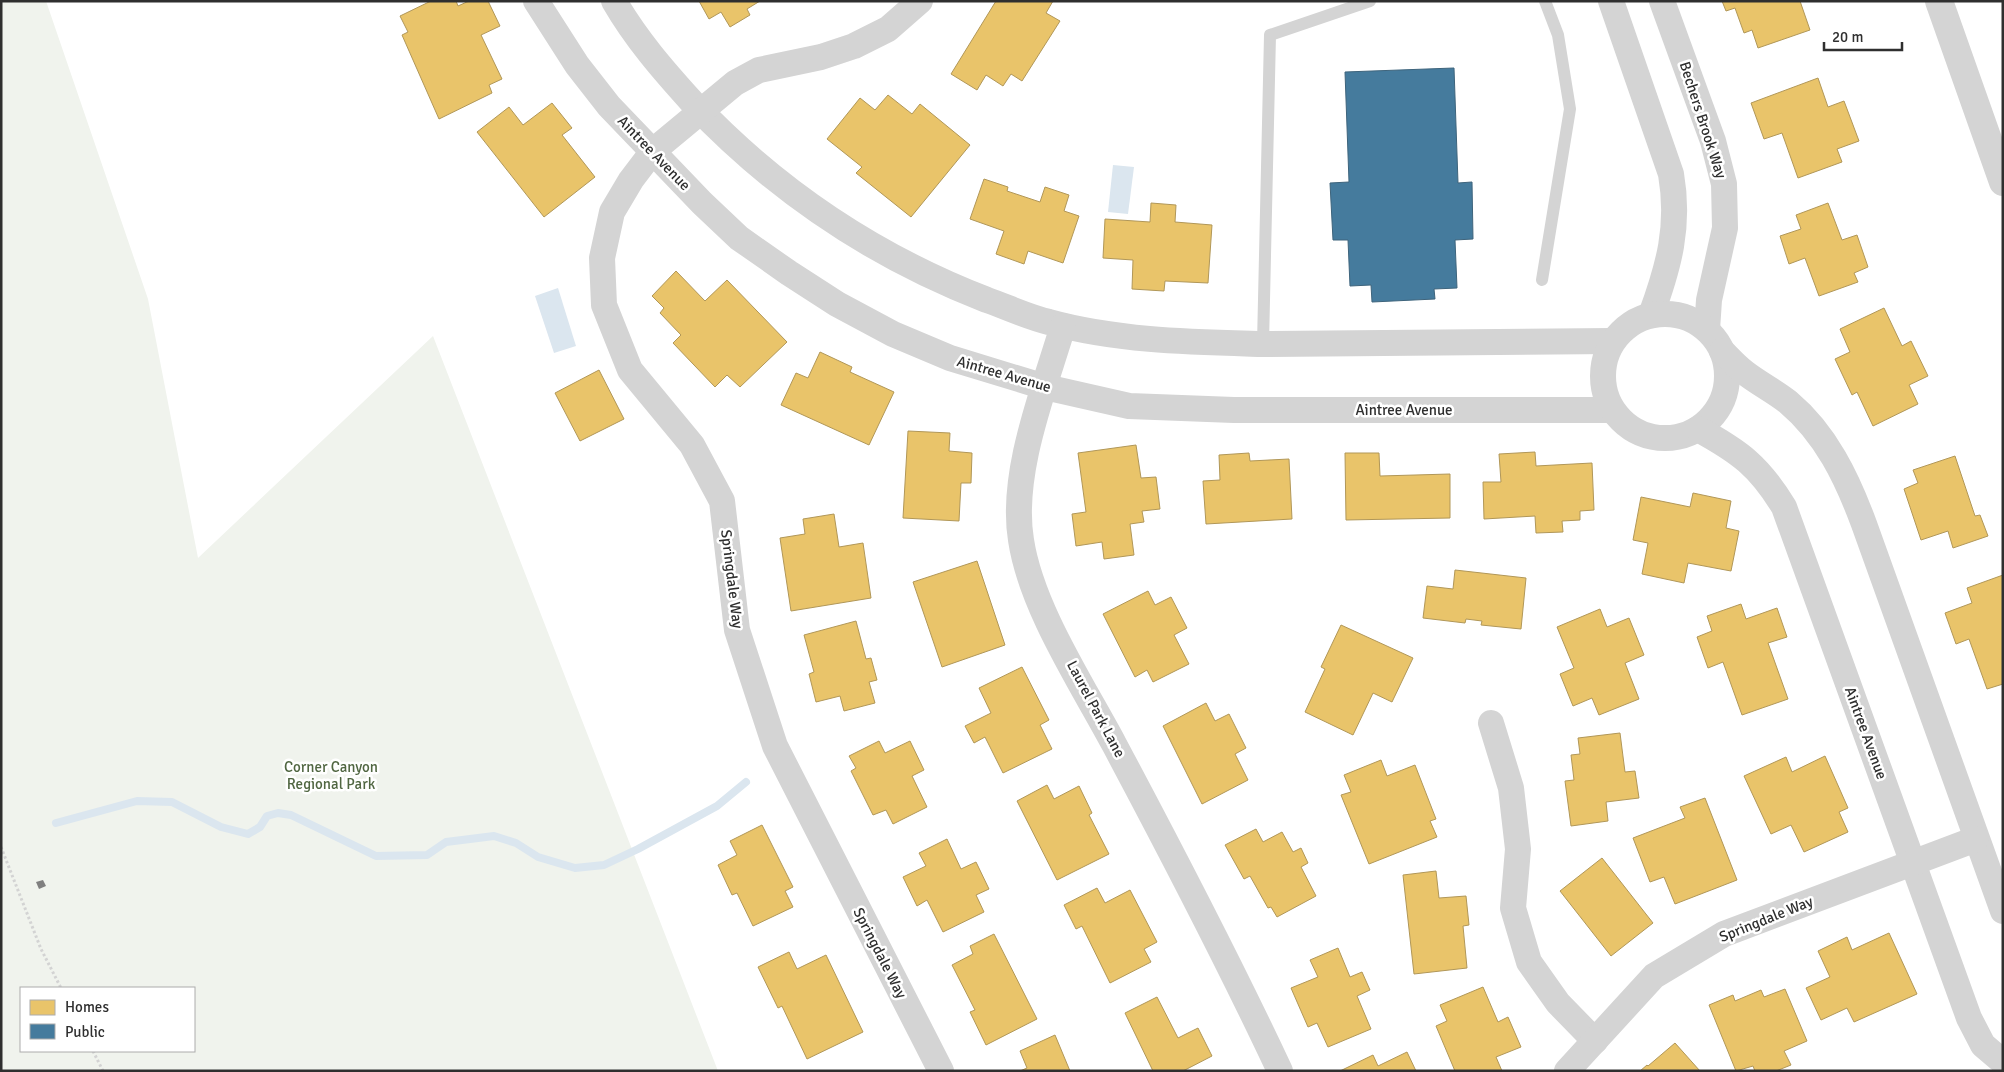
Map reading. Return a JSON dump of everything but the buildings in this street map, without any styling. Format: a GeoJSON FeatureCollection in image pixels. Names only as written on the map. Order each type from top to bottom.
{"type":"FeatureCollection","features":[{"type":"Feature","properties":{"kind":"street","name":"Aintree Avenue"},"geometry":{"type":"LineString","coordinates":[[536,1],[582,72],[609,106],[702,203],[740,238],[837,304],[893,334],[950,358],[1045,387],[1129,406],[1234,410],[1612,410]]}},
{"type":"Feature","properties":{"kind":"street"},"geometry":{"type":"LineString","coordinates":[[614,1],[653,59],[731,142],[784,188],[891,257],[944,283],[1047,322],[1154,339],[1264,344],[1614,341]]}},
{"type":"Feature","properties":{"kind":"street","name":"Springdale Way"},"geometry":{"type":"LineString","coordinates":[[920,1],[888,29],[854,46],[821,57],[759,70],[735,83],[653,151],[631,180],[612,212],[602,258],[604,305],[630,370],[692,445],[722,501],[738,630],[776,746],[941,1071]]}},
{"type":"Feature","properties":{"kind":"street"},"geometry":{"type":"LineString","coordinates":[[1611,1],[1671,174],[1675,197],[1676,221],[1672,246],[1651,315]]}},
{"type":"Feature","properties":{"kind":"street","name":"Bechers Brook Way"},"geometry":{"type":"LineString","coordinates":[[1662,1],[1713,141],[1724,184],[1725,228],[1709,300],[1707,330]]}},
{"type":"Feature","properties":{"kind":"street"},"geometry":{"type":"LineString","coordinates":[[1939,1],[2003,182]]}},
{"type":"Feature","properties":{"kind":"street"},"geometry":{"type":"LineString","coordinates":[[1722,350],[1727,368],[1727,386],[1722,403],[1712,418],[1698,430],[1680,437],[1660,439],[1642,434],[1625,424],[1612,410],[1605,393],[1602,375],[1605,358],[1614,341],[1624,329],[1637,320],[1651,315],[1667,314],[1682,316],[1707,330],[1722,350],[1744,372],[1782,398],[1809,423],[1829,447],[1843,473],[1864,524],[2003,910]]}},
{"type":"Feature","properties":{"kind":"street","name":"Laurel Park Lane"},"geometry":{"type":"LineString","coordinates":[[1063,326],[1026,455],[1020,496],[1021,540],[1032,583],[1056,635],[1168,845],[1280,1071]]}},
{"type":"Feature","properties":{"kind":"street","name":"Aintree Avenue"},"geometry":{"type":"LineString","coordinates":[[1698,430],[1726,444],[1750,462],[1768,482],[1784,507],[1969,1018],[1983,1045],[2003,1062]]}},
{"type":"Feature","properties":{"kind":"street"},"geometry":{"type":"LineString","coordinates":[[1491,723],[1511,788],[1518,849],[1513,908],[1529,962],[1558,1003],[1595,1041]]}},
{"type":"Feature","properties":{"kind":"street","name":"Springdale Way"},"geometry":{"type":"LineString","coordinates":[[1567,1071],[1654,976],[1724,934],[1976,839]]}},
{"type":"Feature","properties":{"kind":"lane"},"geometry":{"type":"LineString","coordinates":[[1264,344],[1270,35],[1370,1]]}},
{"type":"Feature","properties":{"kind":"lane"},"geometry":{"type":"LineString","coordinates":[[1542,280],[1570,109],[1558,34],[1545,1]]}},
{"type":"Feature","properties":{"kind":"path"},"geometry":{"type":"LineString","coordinates":[[1,847],[41,949],[60,987]]}},
{"type":"Feature","properties":{"kind":"path"},"geometry":{"type":"LineString","coordinates":[[94,1052],[103,1071]]}},
{"type":"Feature","properties":{"kind":"green space","name":"Corner Canyon Regional Park"},"geometry":{"type":"Polygon","coordinates":[[[1,1],[46,1],[148,299],[198,558],[433,336],[718,1071],[1,1071],[1,1]]]}},
{"type":"Feature","properties":{"kind":"shaded area"},"geometry":{"type":"Polygon","coordinates":[[[1113,165],[1134,167],[1128,214],[1108,212],[1113,165]]]}},
{"type":"Feature","properties":{"kind":"shaded area"},"geometry":{"type":"Polygon","coordinates":[[[558,288],[576,346],[554,353],[535,296],[558,288]]]}},
{"type":"Feature","properties":{"kind":"waterway"},"geometry":{"type":"LineString","coordinates":[[56,823],[137,801],[172,802],[221,827],[248,834],[260,827],[267,816],[278,813],[291,815],[376,856],[427,855],[446,842],[494,836],[516,843],[538,857],[575,868],[604,865],[638,849],[717,806],[746,782]]}}]}
